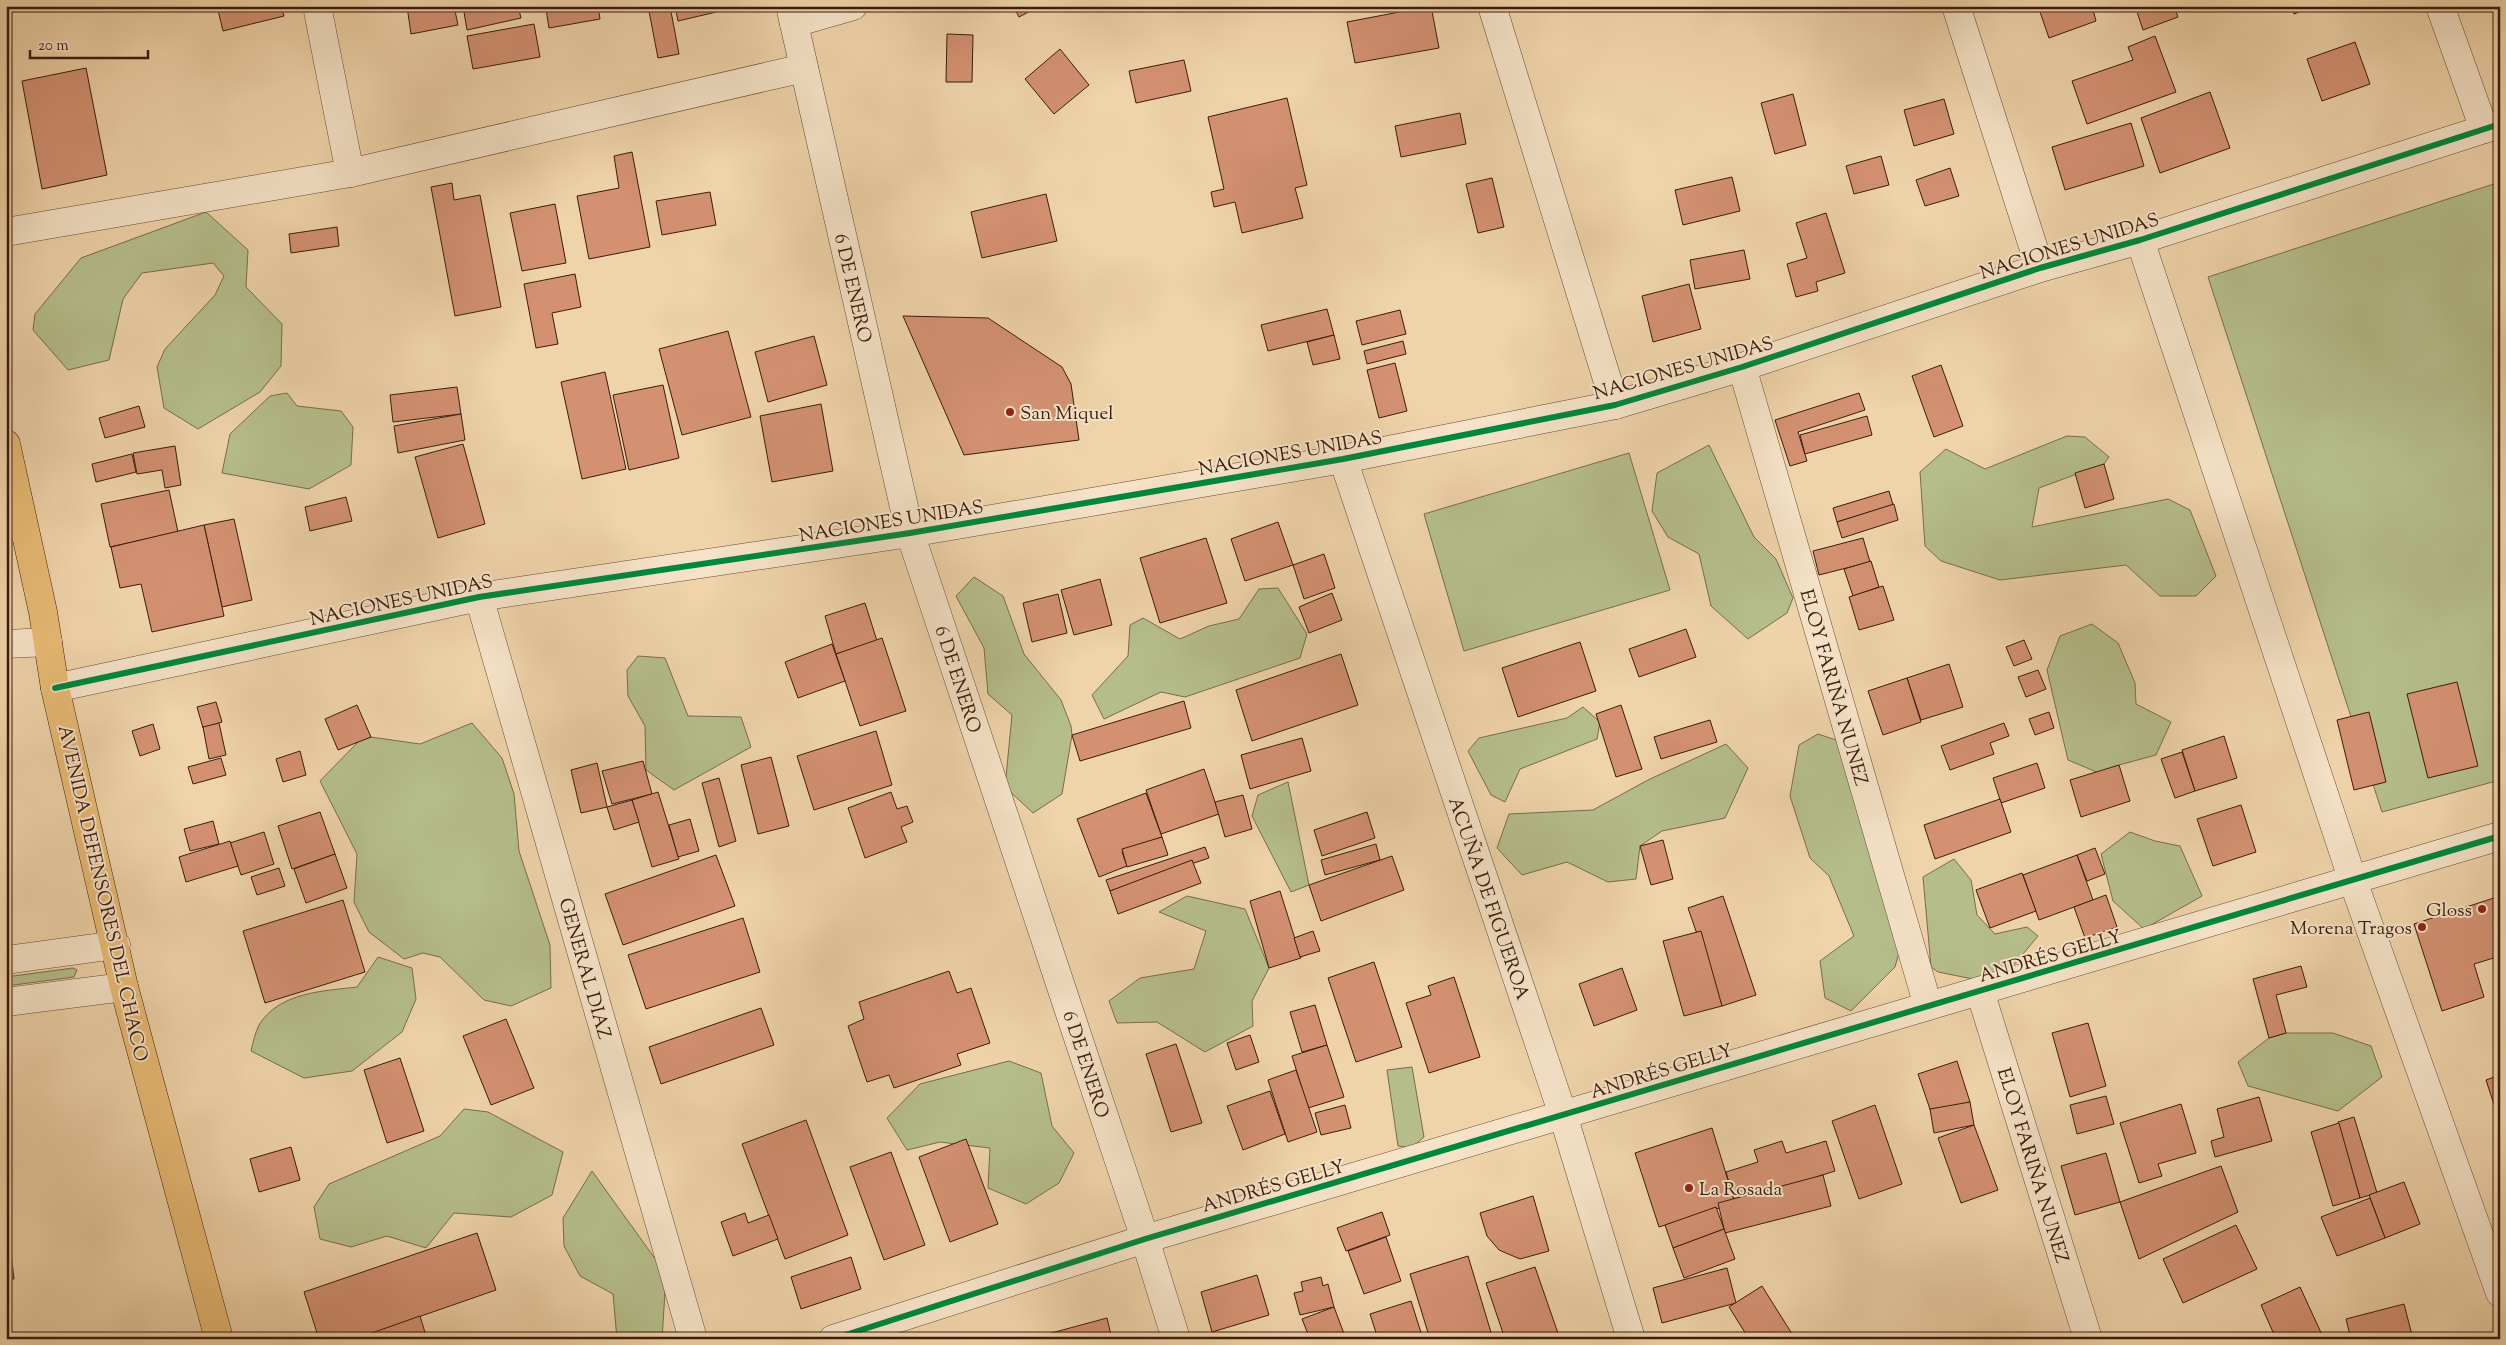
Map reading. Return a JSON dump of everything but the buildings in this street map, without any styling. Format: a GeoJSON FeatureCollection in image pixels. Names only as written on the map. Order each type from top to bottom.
{"type":"FeatureCollection","features":[{"type":"Feature","properties":{"kind":"main road","name":"AVENIDA DEFENSORES DEL CHACO"},"geometry":{"type":"LineString","coordinates":[[6,444],[48,642],[55,688],[124,987],[219,1339]]}},
{"type":"Feature","properties":{"kind":"street"},"geometry":{"type":"LineString","coordinates":[[316,6],[350,173]]}},
{"type":"Feature","properties":{"kind":"street"},"geometry":{"type":"LineString","coordinates":[[792,15],[853,6]]}},
{"type":"Feature","properties":{"kind":"street"},"geometry":{"type":"LineString","coordinates":[[1492,6],[1615,405]]}},
{"type":"Feature","properties":{"kind":"street"},"geometry":{"type":"LineString","coordinates":[[1956,6],[2040,268]]}},
{"type":"Feature","properties":{"kind":"street"},"geometry":{"type":"LineString","coordinates":[[2440,6],[2492,127]]}},
{"type":"Feature","properties":{"kind":"street","name":"6 DE ENERO"},"geometry":{"type":"LineString","coordinates":[[792,15],[910,533],[1145,1239],[1176,1339]]}},
{"type":"Feature","properties":{"kind":"street"},"geometry":{"type":"LineString","coordinates":[[6,232],[350,173],[804,68]]}},
{"type":"Feature","properties":{"kind":"street","name":"NACIONES UNIDAS"},"geometry":{"type":"LineString","coordinates":[[55,688],[479,597],[910,533],[1343,459],[1615,405],[1742,366],[2040,268],[2140,240],[2492,127]]}},
{"type":"Feature","properties":{"kind":"street"},"geometry":{"type":"LineString","coordinates":[[2140,240],[2353,881],[2500,1293]]}},
{"type":"Feature","properties":{"kind":"street","name":"ELOY FARIÑA NUNEZ"},"geometry":{"type":"LineString","coordinates":[[1742,366],[1928,1006]]}},
{"type":"Feature","properties":{"kind":"street","name":"ACUÑA DE FIGUEROA"},"geometry":{"type":"LineString","coordinates":[[1343,459],[1563,1115],[1631,1339]]}},
{"type":"Feature","properties":{"kind":"street","name":"GENERAL DIAZ"},"geometry":{"type":"LineString","coordinates":[[479,597],[694,1339]]}},
{"type":"Feature","properties":{"kind":"street"},"geometry":{"type":"LineString","coordinates":[[6,644],[48,642]]}},
{"type":"Feature","properties":{"kind":"street","name":"ANDRÉS GELLY"},"geometry":{"type":"LineString","coordinates":[[834,1339],[1145,1239],[2500,836]]}},
{"type":"Feature","properties":{"kind":"street"},"geometry":{"type":"LineString","coordinates":[[6,960],[116,946]]}},
{"type":"Feature","properties":{"kind":"street"},"geometry":{"type":"LineString","coordinates":[[6,1002],[124,987]]}},
{"type":"Feature","properties":{"kind":"street","name":"ELOY FARIÑA NUNEZ"},"geometry":{"type":"LineString","coordinates":[[1980,991],[2088,1339]]}},
{"type":"Feature","properties":{"kind":"green space"},"geometry":{"type":"Polygon","coordinates":[[[2500,182],[2500,780],[2382,812],[2208,277],[2500,182]]]}},
{"type":"Feature","properties":{"kind":"green space"},"geometry":{"type":"Polygon","coordinates":[[[206,212],[248,250],[246,287],[282,324],[281,366],[260,392],[198,429],[164,408],[157,367],[165,349],[215,295],[224,276],[213,263],[142,273],[123,299],[109,360],[68,370],[33,330],[35,314],[81,258],[206,212]]]}},
{"type":"Feature","properties":{"kind":"green space"},"geometry":{"type":"Polygon","coordinates":[[[287,393],[297,406],[341,411],[353,427],[351,465],[309,489],[222,473],[230,434],[270,396],[287,393]]]}},
{"type":"Feature","properties":{"kind":"green space"},"geometry":{"type":"Polygon","coordinates":[[[2067,436],[2085,437],[2109,457],[2104,464],[2039,488],[2032,527],[2168,499],[2190,510],[2216,576],[2196,596],[2160,596],[2126,565],[2000,580],[1941,561],[1925,546],[1920,472],[1946,449],[1985,469],[2067,436]]]}},
{"type":"Feature","properties":{"kind":"green space"},"geometry":{"type":"Polygon","coordinates":[[[1709,445],[1754,537],[1776,559],[1793,598],[1787,613],[1748,639],[1711,606],[1699,554],[1668,537],[1652,511],[1657,473],[1709,445]]]}},
{"type":"Feature","properties":{"kind":"green space"},"geometry":{"type":"Polygon","coordinates":[[[1629,453],[1670,590],[1464,651],[1424,514],[1629,453]]]}},
{"type":"Feature","properties":{"kind":"green space"},"geometry":{"type":"Polygon","coordinates":[[[974,577],[1003,596],[1024,654],[1061,700],[1071,726],[1072,735],[1062,794],[1033,813],[1005,787],[1012,715],[988,694],[984,648],[956,596],[974,577]]]}},
{"type":"Feature","properties":{"kind":"green space"},"geometry":{"type":"Polygon","coordinates":[[[1278,588],[1307,634],[1300,658],[1185,697],[1161,692],[1104,719],[1092,695],[1128,656],[1130,625],[1143,618],[1180,639],[1209,626],[1239,619],[1259,589],[1278,588]]]}},
{"type":"Feature","properties":{"kind":"green space"},"geometry":{"type":"Polygon","coordinates":[[[2092,624],[2118,643],[2135,683],[2136,704],[2171,722],[2156,755],[2119,765],[2099,773],[2068,760],[2047,670],[2060,636],[2092,624]]]}},
{"type":"Feature","properties":{"kind":"green space"},"geometry":{"type":"Polygon","coordinates":[[[638,656],[665,658],[688,716],[741,717],[751,747],[674,790],[646,770],[645,726],[628,696],[627,670],[638,656]]]}},
{"type":"Feature","properties":{"kind":"green space"},"geometry":{"type":"Polygon","coordinates":[[[1583,707],[1600,722],[1597,739],[1520,769],[1505,802],[1491,795],[1468,751],[1479,738],[1567,718],[1583,707]]]}},
{"type":"Feature","properties":{"kind":"green space"},"geometry":{"type":"Polygon","coordinates":[[[472,723],[502,758],[514,794],[519,851],[550,945],[551,988],[511,1006],[484,1000],[440,957],[423,953],[404,959],[369,932],[354,902],[357,854],[320,781],[358,742],[371,737],[420,744],[472,723]]]}},
{"type":"Feature","properties":{"kind":"green space"},"geometry":{"type":"Polygon","coordinates":[[[1818,734],[1860,748],[1900,949],[1895,967],[1851,1011],[1825,998],[1820,961],[1854,936],[1829,876],[1810,858],[1790,796],[1799,745],[1818,734]]]}},
{"type":"Feature","properties":{"kind":"green space"},"geometry":{"type":"Polygon","coordinates":[[[1726,744],[1748,768],[1725,818],[1662,831],[1640,846],[1636,879],[1608,882],[1567,862],[1522,875],[1497,848],[1509,814],[1593,810],[1648,780],[1726,744]]]}},
{"type":"Feature","properties":{"kind":"green space"},"geometry":{"type":"Polygon","coordinates":[[[1288,782],[1309,885],[1291,892],[1252,816],[1258,795],[1288,782]]]}},
{"type":"Feature","properties":{"kind":"green space"},"geometry":{"type":"Polygon","coordinates":[[[2130,832],[2155,841],[2180,846],[2202,896],[2144,929],[2113,901],[2101,854],[2130,832]]]}},
{"type":"Feature","properties":{"kind":"green space"},"geometry":{"type":"Polygon","coordinates":[[[1954,859],[1971,880],[1977,915],[1995,934],[2027,927],[2038,936],[1998,984],[1938,972],[1931,967],[1923,877],[1954,859]]]}},
{"type":"Feature","properties":{"kind":"green space"},"geometry":{"type":"Polygon","coordinates":[[[1187,896],[1245,909],[1269,968],[1252,1001],[1253,1026],[1205,1052],[1157,1022],[1117,1023],[1109,1001],[1140,978],[1194,969],[1206,931],[1159,912],[1187,896]]]}},
{"type":"Feature","properties":{"kind":"green space"},"geometry":{"type":"Polygon","coordinates":[[[378,957],[412,968],[416,999],[402,1032],[352,1071],[304,1078],[251,1051],[259,1025],[278,1006],[303,995],[357,987],[378,957]]]}},
{"type":"Feature","properties":{"kind":"green space"},"geometry":{"type":"Polygon","coordinates":[[[73,968],[77,970],[74,977],[6,986],[6,977],[73,968]]]}},
{"type":"Feature","properties":{"kind":"green space"},"geometry":{"type":"Polygon","coordinates":[[[2286,1033],[2333,1033],[2371,1046],[2382,1077],[2338,1111],[2248,1086],[2238,1062],[2269,1038],[2286,1033]]]}},
{"type":"Feature","properties":{"kind":"green space"},"geometry":{"type":"Polygon","coordinates":[[[1009,1061],[1041,1073],[1052,1126],[1074,1153],[1059,1183],[1026,1204],[988,1188],[990,1148],[940,1142],[907,1150],[887,1118],[920,1084],[1009,1061]]]}},
{"type":"Feature","properties":{"kind":"green space"},"geometry":{"type":"Polygon","coordinates":[[[1412,1067],[1424,1137],[1411,1148],[1398,1146],[1387,1070],[1412,1067]]]}},
{"type":"Feature","properties":{"kind":"green space"},"geometry":{"type":"Polygon","coordinates":[[[464,1109],[488,1112],[563,1152],[552,1195],[511,1217],[454,1213],[426,1248],[387,1236],[351,1247],[320,1239],[314,1207],[329,1184],[440,1136],[464,1109]]]}},
{"type":"Feature","properties":{"kind":"green space"},"geometry":{"type":"Polygon","coordinates":[[[592,1171],[656,1260],[665,1292],[662,1339],[617,1339],[613,1294],[580,1276],[564,1246],[563,1218],[592,1171]]]}},
{"type":"Feature","properties":{"kind":"cycle path"},"geometry":{"type":"LineString","coordinates":[[55,688],[479,597],[910,533],[1343,459],[1615,405],[1742,367],[2040,268],[2140,240],[2500,124]]}},
{"type":"Feature","properties":{"kind":"cycle path"},"geometry":{"type":"LineString","coordinates":[[833,1339],[1145,1239],[2500,836]]}},
{"type":"Feature","properties":{"kind":"place","name":"San Miquel"},"geometry":{"type":"Point","coordinates":[1010,412]}},
{"type":"Feature","properties":{"kind":"place","name":"Gloss"},"geometry":{"type":"Point","coordinates":[2482,909]}},
{"type":"Feature","properties":{"kind":"place","name":"Morena Tragos"},"geometry":{"type":"Point","coordinates":[2422,927]}},
{"type":"Feature","properties":{"kind":"place","name":"La Rosada"},"geometry":{"type":"Point","coordinates":[1689,1188]}}]}
